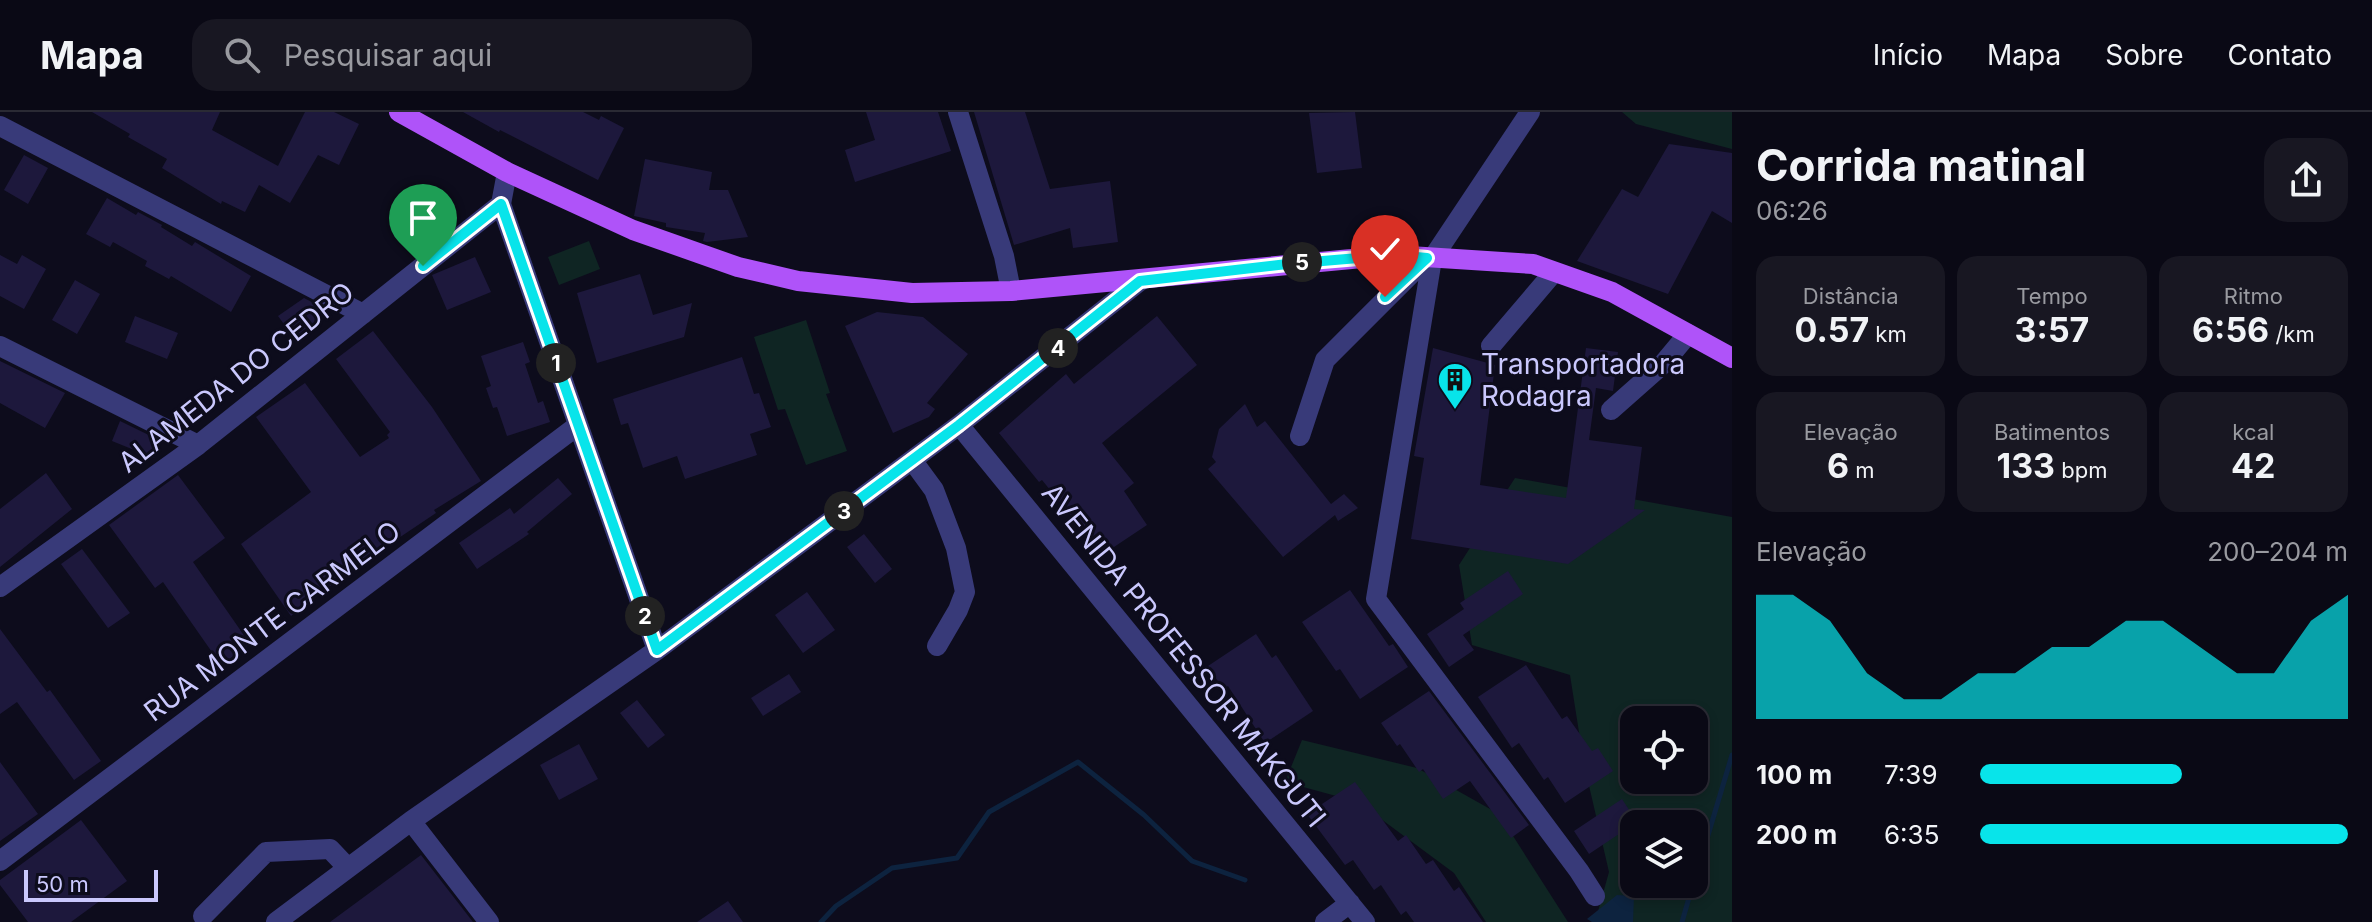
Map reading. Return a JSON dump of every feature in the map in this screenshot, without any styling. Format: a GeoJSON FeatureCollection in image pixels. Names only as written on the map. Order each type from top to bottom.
{"type":"FeatureCollection","features":[{"type":"Feature","properties":{"kind":"main road"},"geometry":{"type":"LineString","coordinates":[[399,112],[421,118],[507,172],[633,230],[738,267],[798,281],[912,293],[1011,291],[1394,255],[1533,264],[1612,292],[1732,358]]}},
{"type":"Feature","properties":{"kind":"street"},"geometry":{"type":"LineString","coordinates":[[958,112],[1004,256],[1011,291]]}},
{"type":"Feature","properties":{"kind":"street"},"geometry":{"type":"LineString","coordinates":[[1300,436],[1325,360],[1430,259],[1530,112]]}},
{"type":"Feature","properties":{"kind":"street"},"geometry":{"type":"LineString","coordinates":[[0,126],[363,314]]}},
{"type":"Feature","properties":{"kind":"street"},"geometry":{"type":"LineString","coordinates":[[507,172],[501,204],[657,650]]}},
{"type":"Feature","properties":{"kind":"street","name":"ALAMEDA DO CEDRO"},"geometry":{"type":"LineString","coordinates":[[0,587],[198,445],[501,204]]}},
{"type":"Feature","properties":{"kind":"street"},"geometry":{"type":"LineString","coordinates":[[1430,259],[1376,599],[1595,896]]}},
{"type":"Feature","properties":{"kind":"street"},"geometry":{"type":"LineString","coordinates":[[1491,346],[1554,272]]}},
{"type":"Feature","properties":{"kind":"street"},"geometry":{"type":"LineString","coordinates":[[276,922],[411,821],[657,650],[959,425],[1140,281]]}},
{"type":"Feature","properties":{"kind":"street"},"geometry":{"type":"LineString","coordinates":[[1611,410],[1663,364],[1688,334]]}},
{"type":"Feature","properties":{"kind":"street"},"geometry":{"type":"LineString","coordinates":[[0,346],[198,445]]}},
{"type":"Feature","properties":{"kind":"street","name":"AVENIDA PROFESSOR MAKGUTI"},"geometry":{"type":"LineString","coordinates":[[959,425],[1365,922]]}},
{"type":"Feature","properties":{"kind":"street","name":"RUA MONTE CARMELO"},"geometry":{"type":"LineString","coordinates":[[0,861],[577,426]]}},
{"type":"Feature","properties":{"kind":"street"},"geometry":{"type":"LineString","coordinates":[[912,460],[934,490],[956,548],[965,592],[937,646]]}},
{"type":"Feature","properties":{"kind":"street"},"geometry":{"type":"LineString","coordinates":[[411,821],[489,922]]}},
{"type":"Feature","properties":{"kind":"street"},"geometry":{"type":"LineString","coordinates":[[203,916],[266,852],[330,849],[348,868]]}},
{"type":"Feature","properties":{"kind":"street"},"geometry":{"type":"LineString","coordinates":[[1325,922],[1350,903]]}},
{"type":"Feature","properties":{"kind":"green space"},"geometry":{"type":"Polygon","coordinates":[[[1622,112],[1732,112],[1732,149],[1636,124],[1622,112]]]}},
{"type":"Feature","properties":{"kind":"green space"},"geometry":{"type":"Polygon","coordinates":[[[589,241],[600,269],[559,285],[548,257],[589,241]]]}},
{"type":"Feature","properties":{"kind":"green space"},"geometry":{"type":"Polygon","coordinates":[[[806,320],[830,393],[826,394],[847,451],[806,465],[785,409],[778,410],[754,337],[806,320]]]}},
{"type":"Feature","properties":{"kind":"green space"},"geometry":{"type":"Polygon","coordinates":[[[1515,478],[1732,517],[1732,922],[1595,922],[1609,872],[1584,764],[1570,675],[1472,645],[1459,565],[1515,478]]]}},
{"type":"Feature","properties":{"kind":"green space"},"geometry":{"type":"Polygon","coordinates":[[[1302,740],[1417,768],[1499,814],[1568,922],[1486,922],[1454,873],[1358,802],[1285,782],[1302,740]]]}},
{"type":"Feature","properties":{"kind":"water"},"geometry":{"type":"Polygon","coordinates":[[[1617,895],[1620,898],[1634,898],[1633,922],[1592,922],[1587,919],[1617,895]]]}},
{"type":"Feature","properties":{"kind":"building"},"geometry":{"type":"Polygon","coordinates":[[[92,112],[220,112],[212,130],[278,166],[305,112],[334,112],[359,124],[339,165],[318,155],[290,203],[259,185],[245,212],[222,201],[221,204],[162,168],[167,159],[92,112]]]}},
{"type":"Feature","properties":{"kind":"building"},"geometry":{"type":"Polygon","coordinates":[[[463,112],[583,112],[599,120],[601,116],[624,128],[598,180],[463,112]]]}},
{"type":"Feature","properties":{"kind":"building"},"geometry":{"type":"Polygon","coordinates":[[[866,112],[938,112],[951,151],[855,182],[845,150],[875,140],[866,112]]]}},
{"type":"Feature","properties":{"kind":"building"},"geometry":{"type":"Polygon","coordinates":[[[974,112],[1025,112],[1050,189],[1110,181],[1118,242],[1073,248],[1070,228],[1014,245],[974,112]]]}},
{"type":"Feature","properties":{"kind":"building"},"geometry":{"type":"Polygon","coordinates":[[[1355,112],[1362,168],[1317,173],[1309,113],[1355,112]]]}},
{"type":"Feature","properties":{"kind":"building"},"geometry":{"type":"Polygon","coordinates":[[[1669,144],[1732,153],[1732,223],[1712,211],[1668,294],[1577,261],[1622,189],[1638,197],[1669,144]]]}},
{"type":"Feature","properties":{"kind":"building"},"geometry":{"type":"Polygon","coordinates":[[[24,155],[48,168],[28,204],[4,190],[24,155]]]}},
{"type":"Feature","properties":{"kind":"building"},"geometry":{"type":"Polygon","coordinates":[[[645,159],[712,172],[709,190],[728,190],[748,237],[707,242],[703,241],[705,233],[666,227],[666,223],[634,216],[645,159]]]}},
{"type":"Feature","properties":{"kind":"building"},"geometry":{"type":"Polygon","coordinates":[[[107,198],[136,215],[138,212],[162,225],[192,246],[195,242],[251,276],[231,312],[171,276],[169,279],[145,266],[147,261],[113,242],[110,247],[86,234],[107,198]]]}},
{"type":"Feature","properties":{"kind":"building"},"geometry":{"type":"Polygon","coordinates":[[[0,255],[17,264],[22,255],[46,269],[24,309],[0,296],[0,255]]]}},
{"type":"Feature","properties":{"kind":"building"},"geometry":{"type":"Polygon","coordinates":[[[475,257],[491,292],[447,310],[432,275],[475,257]]]}},
{"type":"Feature","properties":{"kind":"building"},"geometry":{"type":"Polygon","coordinates":[[[640,274],[653,315],[692,303],[684,337],[597,363],[577,293],[640,274]]]}},
{"type":"Feature","properties":{"kind":"building"},"geometry":{"type":"Polygon","coordinates":[[[75,280],[100,294],[77,334],[52,320],[75,280]]]}},
{"type":"Feature","properties":{"kind":"building"},"geometry":{"type":"Polygon","coordinates":[[[304,298],[323,308],[328,315],[294,338],[278,316],[304,298]]]}},
{"type":"Feature","properties":{"kind":"building"},"geometry":{"type":"Polygon","coordinates":[[[877,312],[923,317],[968,354],[927,403],[935,409],[929,417],[893,433],[845,326],[877,312]]]}},
{"type":"Feature","properties":{"kind":"building"},"geometry":{"type":"Polygon","coordinates":[[[135,316],[178,333],[167,359],[125,342],[135,316]]]}},
{"type":"Feature","properties":{"kind":"building"},"geometry":{"type":"Polygon","coordinates":[[[1157,316],[1197,365],[1102,443],[1134,483],[1124,491],[1147,525],[1099,557],[1085,533],[999,433],[1066,374],[1074,384],[1157,316]]]}},
{"type":"Feature","properties":{"kind":"building"},"geometry":{"type":"Polygon","coordinates":[[[373,331],[432,407],[481,481],[434,510],[436,513],[351,570],[291,616],[241,544],[311,492],[256,417],[305,383],[360,457],[389,438],[387,435],[390,432],[336,359],[373,331]]]}},
{"type":"Feature","properties":{"kind":"building"},"geometry":{"type":"Polygon","coordinates":[[[523,342],[530,362],[525,364],[538,403],[543,401],[550,422],[507,436],[497,407],[493,408],[486,388],[491,386],[481,356],[523,342]]]}},
{"type":"Feature","properties":{"kind":"building"},"geometry":{"type":"Polygon","coordinates":[[[1433,348],[1495,365],[1480,485],[1566,498],[1586,348],[1618,352],[1613,391],[1596,388],[1589,440],[1642,447],[1634,509],[1645,510],[1568,564],[1411,539],[1424,458],[1414,456],[1433,348]]]}},
{"type":"Feature","properties":{"kind":"building"},"geometry":{"type":"Polygon","coordinates":[[[742,357],[754,394],[759,393],[771,427],[750,434],[757,455],[685,479],[677,456],[643,468],[628,423],[621,425],[613,399],[742,357]]]}},
{"type":"Feature","properties":{"kind":"building"},"geometry":{"type":"Polygon","coordinates":[[[0,361],[65,393],[45,428],[0,403],[0,361]]]}},
{"type":"Feature","properties":{"kind":"building"},"geometry":{"type":"Polygon","coordinates":[[[1245,404],[1257,427],[1265,421],[1331,504],[1344,494],[1358,508],[1338,521],[1335,515],[1283,557],[1208,469],[1216,462],[1212,457],[1219,429],[1245,404]]]}},
{"type":"Feature","properties":{"kind":"building"},"geometry":{"type":"Polygon","coordinates":[[[120,421],[161,441],[154,458],[112,441],[120,421]]]}},
{"type":"Feature","properties":{"kind":"building"},"geometry":{"type":"Polygon","coordinates":[[[46,473],[72,509],[0,567],[0,509],[46,473]]]}},
{"type":"Feature","properties":{"kind":"building"},"geometry":{"type":"Polygon","coordinates":[[[178,475],[225,538],[193,562],[250,644],[221,665],[163,582],[155,588],[109,525],[178,475]]]}},
{"type":"Feature","properties":{"kind":"building"},"geometry":{"type":"Polygon","coordinates":[[[558,478],[572,494],[527,532],[529,534],[477,569],[459,543],[510,508],[514,514],[558,478]]]}},
{"type":"Feature","properties":{"kind":"building"},"geometry":{"type":"Polygon","coordinates":[[[864,534],[892,569],[875,583],[847,547],[864,534]]]}},
{"type":"Feature","properties":{"kind":"building"},"geometry":{"type":"Polygon","coordinates":[[[82,549],[130,613],[108,628],[61,564],[82,549]]]}},
{"type":"Feature","properties":{"kind":"building"},"geometry":{"type":"Polygon","coordinates":[[[1508,571],[1523,594],[1463,635],[1474,650],[1449,667],[1427,634],[1464,609],[1460,603],[1508,571]]]}},
{"type":"Feature","properties":{"kind":"building"},"geometry":{"type":"Polygon","coordinates":[[[1350,590],[1389,646],[1393,644],[1408,667],[1360,699],[1302,622],[1350,590]]]}},
{"type":"Feature","properties":{"kind":"building"},"geometry":{"type":"Polygon","coordinates":[[[807,592],[835,630],[803,653],[775,615],[807,592]]]}},
{"type":"Feature","properties":{"kind":"building"},"geometry":{"type":"Polygon","coordinates":[[[0,629],[47,692],[50,690],[101,761],[74,780],[17,702],[0,714],[0,629]]]}},
{"type":"Feature","properties":{"kind":"building"},"geometry":{"type":"Polygon","coordinates":[[[1256,634],[1272,658],[1276,655],[1313,711],[1265,743],[1228,686],[1223,689],[1208,666],[1256,634]]]}},
{"type":"Feature","properties":{"kind":"building"},"geometry":{"type":"Polygon","coordinates":[[[1526,665],[1562,719],[1567,716],[1592,751],[1598,748],[1613,771],[1565,803],[1548,777],[1544,780],[1519,743],[1512,748],[1478,697],[1526,665]]]}},
{"type":"Feature","properties":{"kind":"building"},"geometry":{"type":"Polygon","coordinates":[[[789,674],[801,692],[763,716],[751,698],[789,674]]]}},
{"type":"Feature","properties":{"kind":"building"},"geometry":{"type":"Polygon","coordinates":[[[1429,691],[1529,825],[1511,838],[1470,781],[1443,799],[1423,769],[1419,772],[1381,723],[1429,691]]]}},
{"type":"Feature","properties":{"kind":"building"},"geometry":{"type":"Polygon","coordinates":[[[637,700],[665,735],[648,748],[620,713],[637,700]]]}},
{"type":"Feature","properties":{"kind":"building"},"geometry":{"type":"Polygon","coordinates":[[[579,744],[598,779],[559,800],[540,765],[579,744]]]}},
{"type":"Feature","properties":{"kind":"building"},"geometry":{"type":"Polygon","coordinates":[[[0,762],[38,814],[0,841],[0,762]]]}},
{"type":"Feature","properties":{"kind":"building"},"geometry":{"type":"Polygon","coordinates":[[[1355,782],[1398,841],[1406,835],[1426,864],[1433,860],[1454,891],[1459,887],[1483,922],[1414,922],[1406,911],[1401,915],[1381,885],[1374,890],[1353,860],[1345,865],[1307,814],[1355,782]]]}},
{"type":"Feature","properties":{"kind":"building"},"geometry":{"type":"Polygon","coordinates":[[[1622,799],[1629,810],[1620,810],[1620,833],[1589,854],[1574,831],[1622,799]]]}},
{"type":"Feature","properties":{"kind":"building"},"geometry":{"type":"Polygon","coordinates":[[[81,820],[127,881],[71,922],[28,922],[0,885],[0,880],[81,820]]]}},
{"type":"Feature","properties":{"kind":"building"},"geometry":{"type":"Polygon","coordinates":[[[421,855],[473,922],[330,922],[421,855]]]}},
{"type":"Feature","properties":{"kind":"building"},"geometry":{"type":"Polygon","coordinates":[[[728,901],[743,922],[697,922],[728,901]]]}},
{"type":"Feature","properties":{"kind":"waterway"},"geometry":{"type":"LineString","coordinates":[[1708,835],[1732,755]]}},
{"type":"Feature","properties":{"kind":"waterway"},"geometry":{"type":"LineString","coordinates":[[821,922],[836,906],[892,868],[957,858],[989,812],[1078,762],[1144,815],[1192,861],[1245,880]]}},
{"type":"Feature","properties":{"kind":"waterway"},"geometry":{"type":"LineString","coordinates":[[1682,922],[1689,898]]}},
{"type":"Feature","properties":{"kind":"place","name":"Transportadora Rodagra"},"geometry":{"type":"Point","coordinates":[1455,411]}},
{"type":"Feature","properties":{"kind":"route"},"geometry":{"type":"LineString","coordinates":[[423,266],[501,204],[657,650],[959,425],[1140,281],[1394,255],[1427,258],[1385,297]]}}]}
